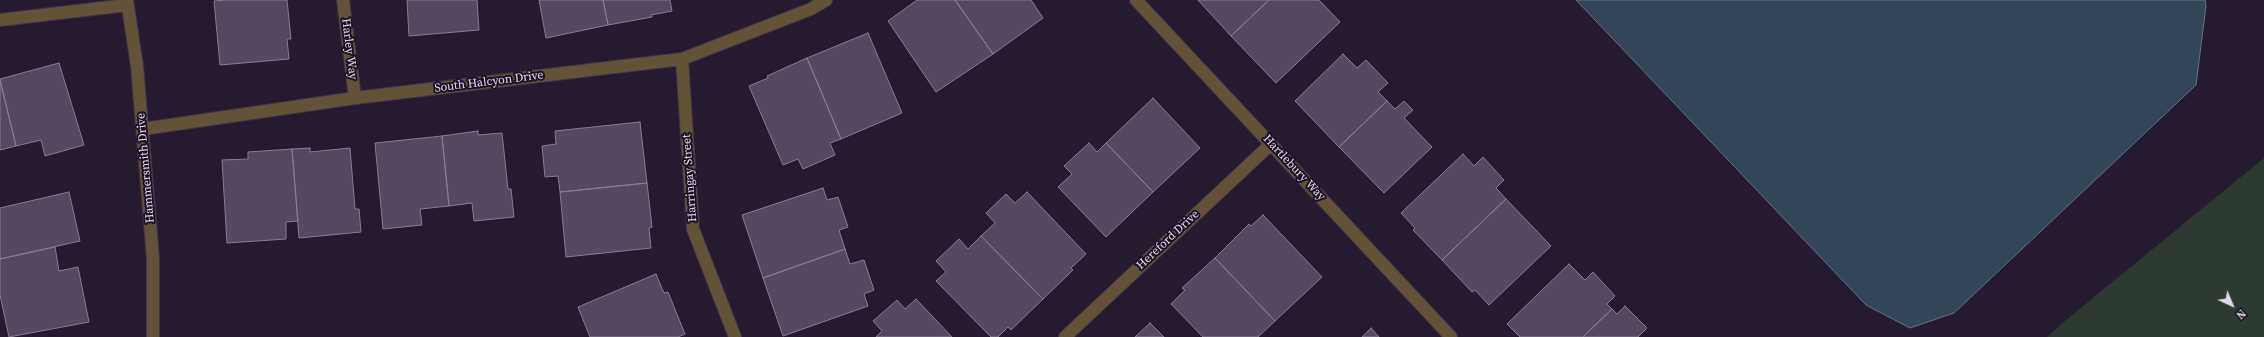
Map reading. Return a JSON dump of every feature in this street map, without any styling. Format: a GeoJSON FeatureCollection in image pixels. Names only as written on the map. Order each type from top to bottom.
{"type":"FeatureCollection","features":[{"type":"Feature","properties":{"kind":"street","name":"Harley Way"},"geometry":{"type":"LineString","coordinates":[[343,0],[356,98]]}},
{"type":"Feature","properties":{"kind":"street","name":"South Halcyon Drive"},"geometry":{"type":"LineString","coordinates":[[143,128],[356,98],[682,59],[811,9],[826,0]]}},
{"type":"Feature","properties":{"kind":"street","name":"Hartlebury Way"},"geometry":{"type":"LineString","coordinates":[[1136,0],[1451,337]]}},
{"type":"Feature","properties":{"kind":"street"},"geometry":{"type":"LineString","coordinates":[[0,20],[127,2]]}},
{"type":"Feature","properties":{"kind":"street","name":"Hammersmith Drive"},"geometry":{"type":"LineString","coordinates":[[127,2],[137,66],[143,128],[153,259],[153,337]]}},
{"type":"Feature","properties":{"kind":"street","name":"Harringay Street"},"geometry":{"type":"LineString","coordinates":[[682,59],[693,229],[735,337]]}},
{"type":"Feature","properties":{"kind":"street","name":"Hereford Drive"},"geometry":{"type":"LineString","coordinates":[[1065,337],[1271,144]]}},
{"type":"Feature","properties":{"kind":"green space"},"geometry":{"type":"Polygon","coordinates":[[[2264,158],[2264,337],[2047,337],[2066,320],[2264,158]]]}},
{"type":"Feature","properties":{"kind":"water"},"geometry":{"type":"Polygon","coordinates":[[[1576,0],[2205,0],[2206,6],[2196,85],[1954,313],[1910,328],[1866,305],[1576,0]]]}},
{"type":"Feature","properties":{"kind":"building"},"geometry":{"type":"Polygon","coordinates":[[[287,0],[291,39],[287,39],[289,59],[220,65],[214,1],[287,0]]]}},
{"type":"Feature","properties":{"kind":"building"},"geometry":{"type":"Polygon","coordinates":[[[407,0],[477,0],[479,30],[409,36],[407,0]]]}},
{"type":"Feature","properties":{"kind":"building"},"geometry":{"type":"Polygon","coordinates":[[[539,0],[603,0],[608,25],[546,38],[539,0]]]}},
{"type":"Feature","properties":{"kind":"building"},"geometry":{"type":"Polygon","coordinates":[[[603,0],[670,0],[672,11],[651,15],[652,17],[608,25],[603,0]]]}},
{"type":"Feature","properties":{"kind":"building"},"geometry":{"type":"Polygon","coordinates":[[[917,0],[955,0],[993,54],[936,92],[888,21],[917,0]]]}},
{"type":"Feature","properties":{"kind":"building"},"geometry":{"type":"Polygon","coordinates":[[[955,0],[1031,0],[1043,18],[993,54],[955,0]]]}},
{"type":"Feature","properties":{"kind":"building"},"geometry":{"type":"Polygon","coordinates":[[[1198,0],[1269,0],[1231,36],[1198,0]]]}},
{"type":"Feature","properties":{"kind":"building"},"geometry":{"type":"Polygon","coordinates":[[[1269,0],[1319,0],[1340,22],[1276,83],[1231,36],[1269,0]]]}},
{"type":"Feature","properties":{"kind":"building"},"geometry":{"type":"Polygon","coordinates":[[[868,33],[902,113],[841,139],[807,58],[868,33]]]}},
{"type":"Feature","properties":{"kind":"building"},"geometry":{"type":"Polygon","coordinates":[[[1343,54],[1357,68],[1366,60],[1388,83],[1378,92],[1387,101],[1339,147],[1295,101],[1343,54]]]}},
{"type":"Feature","properties":{"kind":"building"},"geometry":{"type":"Polygon","coordinates":[[[807,58],[841,139],[830,143],[835,155],[803,169],[798,159],[783,165],[749,86],[807,58]]]}},
{"type":"Feature","properties":{"kind":"building"},"geometry":{"type":"Polygon","coordinates":[[[59,63],[84,145],[45,156],[41,140],[16,146],[0,79],[59,63]]]}},
{"type":"Feature","properties":{"kind":"building"},"geometry":{"type":"Polygon","coordinates":[[[0,81],[16,146],[0,150],[0,81]]]}},
{"type":"Feature","properties":{"kind":"building"},"geometry":{"type":"Polygon","coordinates":[[[1153,98],[1200,148],[1153,192],[1106,143],[1153,98]]]}},
{"type":"Feature","properties":{"kind":"building"},"geometry":{"type":"Polygon","coordinates":[[[1387,101],[1395,109],[1404,101],[1413,110],[1404,118],[1432,147],[1384,193],[1339,147],[1387,101]]]}},
{"type":"Feature","properties":{"kind":"building"},"geometry":{"type":"Polygon","coordinates":[[[640,122],[647,183],[560,192],[558,176],[545,177],[542,146],[556,144],[555,131],[640,122]]]}},
{"type":"Feature","properties":{"kind":"building"},"geometry":{"type":"Polygon","coordinates":[[[478,131],[478,135],[502,133],[508,189],[511,189],[514,217],[474,221],[472,203],[449,206],[442,136],[478,131]]]}},
{"type":"Feature","properties":{"kind":"building"},"geometry":{"type":"Polygon","coordinates":[[[442,136],[449,206],[420,209],[422,225],[383,229],[375,143],[442,136]]]}},
{"type":"Feature","properties":{"kind":"building"},"geometry":{"type":"Polygon","coordinates":[[[1089,143],[1097,152],[1106,143],[1153,192],[1106,237],[1058,187],[1072,174],[1064,166],[1089,143]]]}},
{"type":"Feature","properties":{"kind":"building"},"geometry":{"type":"Polygon","coordinates":[[[310,148],[310,152],[350,148],[355,209],[359,209],[361,232],[299,238],[292,149],[310,148]]]}},
{"type":"Feature","properties":{"kind":"building"},"geometry":{"type":"Polygon","coordinates":[[[292,149],[298,221],[286,222],[286,239],[227,243],[222,160],[248,159],[248,152],[292,149]]]}},
{"type":"Feature","properties":{"kind":"building"},"geometry":{"type":"Polygon","coordinates":[[[1463,154],[1474,166],[1483,157],[1504,180],[1496,188],[1506,199],[1442,260],[1413,230],[1415,228],[1401,213],[1463,154]]]}},
{"type":"Feature","properties":{"kind":"building"},"geometry":{"type":"Polygon","coordinates":[[[647,183],[652,227],[649,228],[651,248],[566,257],[560,192],[647,183]]]}},
{"type":"Feature","properties":{"kind":"building"},"geometry":{"type":"Polygon","coordinates":[[[823,188],[827,200],[838,197],[848,227],[839,230],[845,249],[763,278],[742,215],[823,188]]]}},
{"type":"Feature","properties":{"kind":"building"},"geometry":{"type":"Polygon","coordinates":[[[69,192],[80,241],[0,259],[0,208],[69,192]]]}},
{"type":"Feature","properties":{"kind":"building"},"geometry":{"type":"Polygon","coordinates":[[[1027,192],[1086,254],[1071,268],[1073,270],[1043,299],[981,236],[995,223],[986,213],[1006,194],[1015,203],[1027,192]]]}},
{"type":"Feature","properties":{"kind":"building"},"geometry":{"type":"Polygon","coordinates":[[[1506,199],[1551,246],[1489,305],[1475,290],[1472,292],[1442,260],[1506,199]]]}},
{"type":"Feature","properties":{"kind":"building"},"geometry":{"type":"Polygon","coordinates":[[[1263,215],[1322,277],[1275,321],[1215,258],[1249,224],[1251,226],[1263,215]]]}},
{"type":"Feature","properties":{"kind":"building"},"geometry":{"type":"Polygon","coordinates":[[[981,236],[1043,299],[1011,330],[1008,327],[998,337],[991,337],[936,281],[946,272],[936,261],[959,239],[968,249],[981,236]]]}},
{"type":"Feature","properties":{"kind":"building"},"geometry":{"type":"Polygon","coordinates":[[[55,247],[59,271],[78,267],[89,322],[9,337],[0,295],[0,259],[55,247]]]}},
{"type":"Feature","properties":{"kind":"building"},"geometry":{"type":"Polygon","coordinates":[[[845,249],[850,264],[864,260],[874,290],[864,294],[868,306],[783,336],[763,278],[845,249]]]}},
{"type":"Feature","properties":{"kind":"building"},"geometry":{"type":"Polygon","coordinates":[[[1215,258],[1275,321],[1258,337],[1203,337],[1171,304],[1185,290],[1182,288],[1215,258]]]}},
{"type":"Feature","properties":{"kind":"building"},"geometry":{"type":"Polygon","coordinates":[[[1569,264],[1585,280],[1593,272],[1615,296],[1607,304],[1612,309],[1583,337],[1520,337],[1507,324],[1569,264]]]}},
{"type":"Feature","properties":{"kind":"building"},"geometry":{"type":"Polygon","coordinates":[[[656,274],[664,293],[668,292],[685,334],[678,337],[590,337],[578,307],[656,274]]]}},
{"type":"Feature","properties":{"kind":"building"},"geometry":{"type":"Polygon","coordinates":[[[916,299],[952,337],[876,337],[882,331],[873,321],[897,300],[905,309],[916,299]]]}},
{"type":"Feature","properties":{"kind":"building"},"geometry":{"type":"Polygon","coordinates":[[[1625,306],[1647,328],[1638,337],[1583,337],[1612,309],[1617,314],[1625,306]]]}},
{"type":"Feature","properties":{"kind":"building"},"geometry":{"type":"Polygon","coordinates":[[[1150,323],[1164,337],[1135,337],[1150,323]]]}},
{"type":"Feature","properties":{"kind":"building"},"geometry":{"type":"Polygon","coordinates":[[[1371,328],[1379,337],[1362,337],[1371,328]]]}}]}
